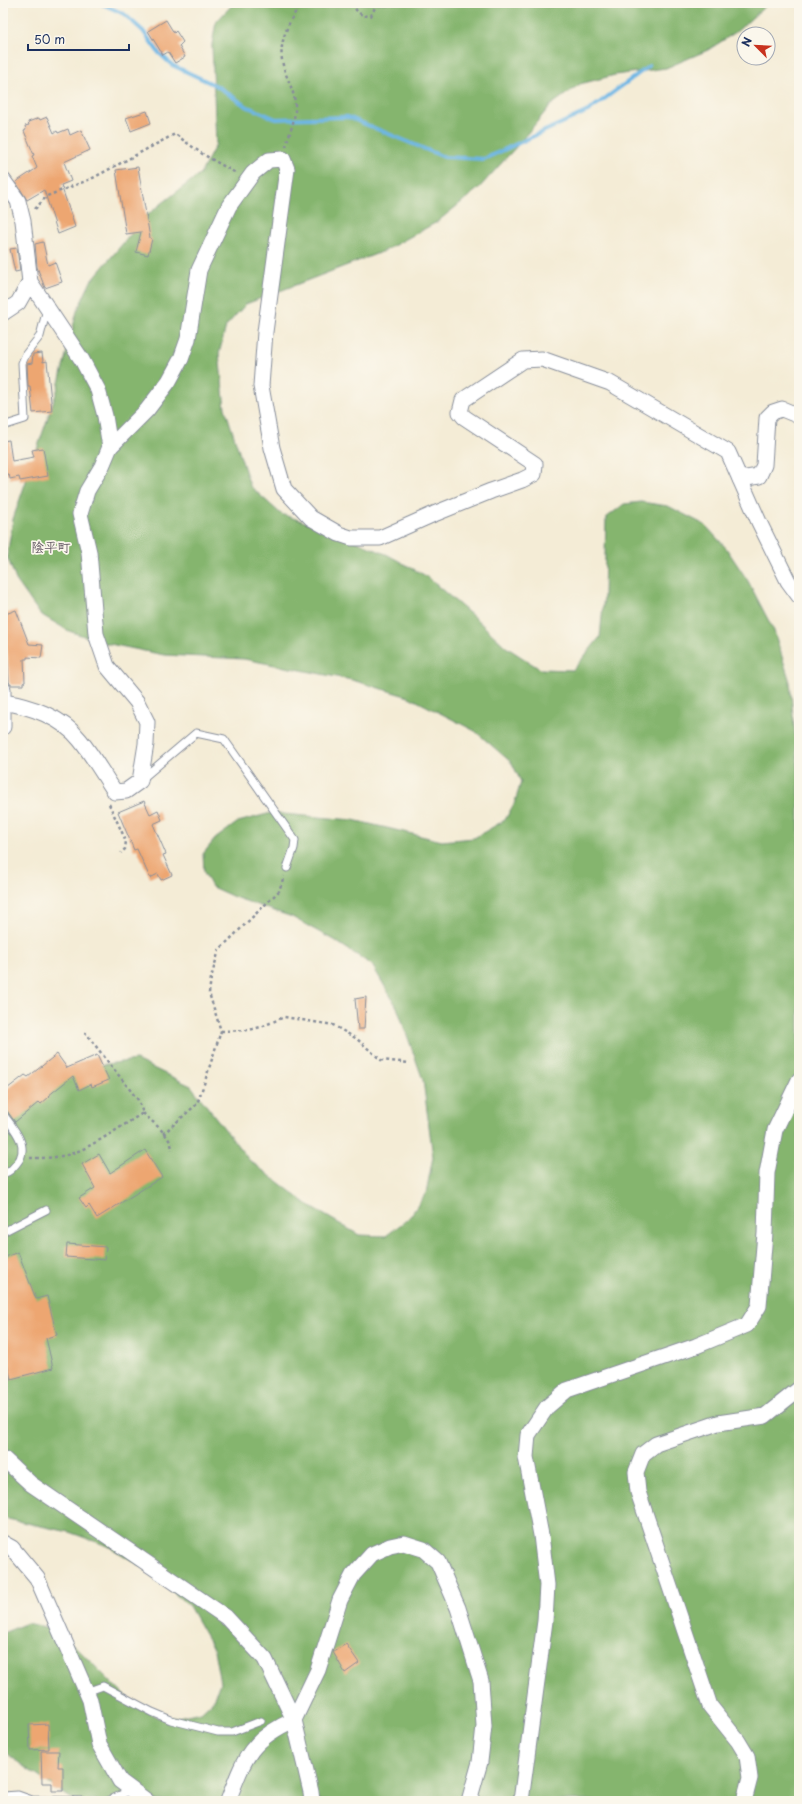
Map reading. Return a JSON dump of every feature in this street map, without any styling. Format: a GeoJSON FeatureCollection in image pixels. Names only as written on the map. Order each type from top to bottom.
{"type":"FeatureCollection","features":[{"type":"Feature","properties":{"kind":"street"},"geometry":{"type":"LineString","coordinates":[[3,702],[26,706],[55,719],[79,738],[114,792],[126,791],[140,780],[146,744],[147,722],[137,702],[107,666],[96,634],[89,552],[80,514],[87,491],[102,466],[110,447],[147,410],[169,381],[181,359],[188,339],[199,270],[229,206],[237,193],[253,173],[269,160],[283,159],[287,169],[265,332],[261,386],[272,448],[284,489],[311,518],[339,534],[351,538],[380,538],[441,511],[534,474],[535,464],[464,417],[460,412],[463,400],[481,386],[523,360],[542,359],[610,383],[728,452],[788,581],[799,596]]}},
{"type":"Feature","properties":{"kind":"street"},"geometry":{"type":"LineString","coordinates":[[3,180],[18,201],[23,221],[30,282],[82,360],[98,390],[105,416],[110,447]]}},
{"type":"Feature","properties":{"kind":"street"},"geometry":{"type":"LineString","coordinates":[[3,313],[18,303],[30,282]]}},
{"type":"Feature","properties":{"kind":"street"},"geometry":{"type":"LineString","coordinates":[[740,479],[758,476],[764,465],[767,418],[773,412],[782,408],[799,416]]}},
{"type":"Feature","properties":{"kind":"street"},"geometry":{"type":"LineString","coordinates":[[3,688],[3,727]]}},
{"type":"Feature","properties":{"kind":"street"},"geometry":{"type":"LineString","coordinates":[[521,1801],[545,1621],[547,1585],[542,1535],[526,1457],[528,1435],[547,1407],[568,1390],[696,1346],[747,1325],[759,1306],[765,1233],[767,1173],[775,1130],[799,1080]]}},
{"type":"Feature","properties":{"kind":"street"},"geometry":{"type":"LineString","coordinates":[[744,1801],[750,1778],[747,1756],[738,1741],[710,1706],[638,1492],[636,1472],[643,1454],[656,1444],[718,1423],[765,1416],[799,1389]]}},
{"type":"Feature","properties":{"kind":"street"},"geometry":{"type":"LineString","coordinates":[[3,1458],[31,1484],[226,1617],[264,1659],[294,1720],[312,1801]]}},
{"type":"Feature","properties":{"kind":"street"},"geometry":{"type":"LineString","coordinates":[[3,1543],[12,1548],[37,1578],[90,1700],[99,1744],[120,1781],[147,1801]]}},
{"type":"Feature","properties":{"kind":"street"},"geometry":{"type":"LineString","coordinates":[[228,1801],[244,1761],[251,1750],[277,1727],[294,1720],[318,1670],[340,1600],[353,1575],[372,1554],[390,1546],[404,1543],[423,1549],[438,1562],[458,1608],[481,1681],[484,1726],[480,1762],[469,1801]]}},
{"type":"Feature","properties":{"kind":"lane"},"geometry":{"type":"LineString","coordinates":[[3,426],[25,419],[22,363],[26,354],[40,336],[47,307]]}},
{"type":"Feature","properties":{"kind":"lane"},"geometry":{"type":"LineString","coordinates":[[140,780],[196,733],[224,739],[295,840],[294,848],[287,868]]}},
{"type":"Feature","properties":{"kind":"lane"},"geometry":{"type":"LineString","coordinates":[[3,1114],[18,1134],[23,1145],[21,1158],[10,1172],[3,1174]]}},
{"type":"Feature","properties":{"kind":"lane"},"geometry":{"type":"LineString","coordinates":[[3,1232],[46,1210]]}},
{"type":"Feature","properties":{"kind":"lane"},"geometry":{"type":"LineString","coordinates":[[86,1692],[103,1686],[152,1712],[171,1720],[218,1732],[232,1732],[261,1721]]}},
{"type":"Feature","properties":{"kind":"lane"},"geometry":{"type":"LineString","coordinates":[[108,1801],[132,1790]]}},
{"type":"Feature","properties":{"kind":"lane"},"geometry":{"type":"LineString","coordinates":[[3,1796],[18,1795],[32,1800],[82,1801]]}},
{"type":"Feature","properties":{"kind":"path"},"geometry":{"type":"LineString","coordinates":[[283,159],[294,119],[295,104],[282,60],[282,49],[289,23],[302,3]]}},
{"type":"Feature","properties":{"kind":"path"},"geometry":{"type":"LineString","coordinates":[[353,3],[356,10],[363,16],[371,16],[378,3]]}},
{"type":"Feature","properties":{"kind":"path"},"geometry":{"type":"LineString","coordinates":[[23,221],[47,196],[92,179],[175,134],[201,153],[234,172],[237,193]]}},
{"type":"Feature","properties":{"kind":"path"},"geometry":{"type":"LineString","coordinates":[[114,792],[108,803],[126,841],[125,849],[121,853]]}},
{"type":"Feature","properties":{"kind":"path"},"geometry":{"type":"LineString","coordinates":[[163,1134],[197,1104],[220,1031],[209,994],[210,978],[219,950],[279,891],[287,868]]}},
{"type":"Feature","properties":{"kind":"path"},"geometry":{"type":"LineString","coordinates":[[220,1031],[249,1030],[261,1027],[284,1017],[333,1025],[357,1039],[381,1060],[410,1063]]}},
{"type":"Feature","properties":{"kind":"path"},"geometry":{"type":"LineString","coordinates":[[84,1031],[138,1100],[143,1113],[172,1145],[172,1150]]}},
{"type":"Feature","properties":{"kind":"path"},"geometry":{"type":"LineString","coordinates":[[21,1158],[51,1158],[70,1154],[89,1145],[143,1113]]}},
{"type":"Feature","properties":{"kind":"green space"},"geometry":{"type":"Polygon","coordinates":[[[234,3],[769,3],[743,26],[736,26],[736,32],[708,50],[666,68],[615,75],[580,84],[551,105],[479,188],[437,222],[384,251],[246,304],[226,326],[219,354],[225,408],[250,486],[281,514],[332,531],[388,555],[426,576],[506,647],[540,669],[573,670],[600,637],[604,595],[606,518],[624,504],[641,502],[668,506],[705,525],[726,548],[748,581],[774,631],[790,682],[799,778],[799,1743],[796,1771],[799,1781],[799,1801],[75,1801],[23,1766],[3,1750],[3,1633],[27,1623],[50,1628],[77,1648],[134,1705],[159,1718],[178,1717],[201,1712],[212,1702],[220,1683],[214,1650],[189,1606],[148,1570],[108,1546],[69,1532],[3,1518],[3,1100],[30,1088],[92,1066],[136,1060],[191,1086],[249,1160],[311,1207],[359,1235],[386,1236],[409,1218],[426,1193],[433,1157],[423,1080],[397,1007],[372,965],[337,942],[292,917],[234,897],[212,887],[204,872],[203,854],[215,839],[238,822],[271,813],[353,820],[442,841],[474,838],[505,820],[515,802],[521,782],[512,763],[475,731],[409,697],[352,680],[244,659],[164,655],[105,643],[69,631],[40,614],[16,580],[7,556],[13,519],[57,391],[77,311],[91,281],[147,215],[201,173],[216,144],[212,45],[216,22],[234,3]]]}},
{"type":"Feature","properties":{"kind":"building"},"geometry":{"type":"Polygon","coordinates":[[[166,20],[174,33],[176,31],[183,42],[179,46],[185,57],[175,63],[168,52],[163,55],[148,31],[166,20]]]}},
{"type":"Feature","properties":{"kind":"building"},"geometry":{"type":"Polygon","coordinates":[[[147,111],[151,123],[131,131],[126,118],[147,111]]]}},
{"type":"Feature","properties":{"kind":"building"},"geometry":{"type":"Polygon","coordinates":[[[47,117],[54,133],[68,129],[70,135],[81,130],[90,150],[64,162],[71,181],[61,185],[75,227],[58,234],[44,190],[27,200],[16,182],[37,168],[32,156],[34,155],[24,131],[26,130],[25,126],[29,125],[28,122],[47,117]]]}},
{"type":"Feature","properties":{"kind":"building"},"geometry":{"type":"Polygon","coordinates":[[[138,167],[150,238],[152,239],[148,255],[136,252],[141,232],[126,234],[116,170],[138,167]]]}},
{"type":"Feature","properties":{"kind":"building"},"geometry":{"type":"Polygon","coordinates":[[[43,242],[48,265],[55,262],[62,282],[45,288],[37,267],[35,244],[43,242]]]}},
{"type":"Feature","properties":{"kind":"building"},"geometry":{"type":"Polygon","coordinates":[[[17,248],[20,271],[15,272],[10,249],[17,248]]]}},
{"type":"Feature","properties":{"kind":"building"},"geometry":{"type":"Polygon","coordinates":[[[42,353],[43,362],[47,361],[52,411],[33,413],[30,386],[28,386],[27,364],[32,363],[33,354],[42,353]]]}},
{"type":"Feature","properties":{"kind":"building"},"geometry":{"type":"Polygon","coordinates":[[[9,440],[12,461],[34,457],[32,450],[43,448],[48,476],[20,481],[19,477],[10,479],[9,474],[3,475],[3,441],[9,440]]]}},
{"type":"Feature","properties":{"kind":"building"},"geometry":{"type":"Polygon","coordinates":[[[16,610],[29,644],[43,645],[41,658],[27,657],[27,659],[24,659],[25,682],[23,685],[11,685],[9,682],[7,650],[3,640],[3,615],[16,610]]]}},
{"type":"Feature","properties":{"kind":"building"},"geometry":{"type":"Polygon","coordinates":[[[144,801],[150,814],[158,810],[162,820],[153,824],[166,854],[163,855],[172,875],[161,880],[158,874],[150,878],[137,849],[134,850],[118,812],[144,801]]]}},
{"type":"Feature","properties":{"kind":"building"},"geometry":{"type":"Polygon","coordinates":[[[366,997],[364,1029],[358,1029],[355,999],[366,997]]]}},
{"type":"Feature","properties":{"kind":"building"},"geometry":{"type":"Polygon","coordinates":[[[57,1054],[67,1068],[97,1055],[109,1080],[92,1087],[91,1084],[79,1090],[73,1076],[48,1096],[49,1097],[41,1104],[39,1102],[15,1122],[4,1109],[3,1092],[25,1075],[28,1077],[57,1054]]]}},
{"type":"Feature","properties":{"kind":"building"},"geometry":{"type":"Polygon","coordinates":[[[145,1150],[162,1177],[97,1218],[89,1205],[86,1208],[79,1198],[95,1188],[82,1164],[99,1154],[110,1173],[145,1150]]]}},
{"type":"Feature","properties":{"kind":"building"},"geometry":{"type":"Polygon","coordinates":[[[67,1244],[106,1247],[105,1260],[66,1257],[67,1244]]]}},
{"type":"Feature","properties":{"kind":"building"},"geometry":{"type":"Polygon","coordinates":[[[18,1252],[36,1299],[47,1296],[57,1335],[46,1338],[53,1368],[11,1379],[3,1348],[3,1258],[18,1252]]]}},
{"type":"Feature","properties":{"kind":"building"},"geometry":{"type":"Polygon","coordinates":[[[346,1644],[359,1663],[345,1673],[333,1652],[346,1644]]]}},
{"type":"Feature","properties":{"kind":"building"},"geometry":{"type":"Polygon","coordinates":[[[48,1724],[49,1749],[30,1750],[29,1725],[48,1724]]]}},
{"type":"Feature","properties":{"kind":"building"},"geometry":{"type":"Polygon","coordinates":[[[41,1751],[59,1751],[58,1767],[63,1767],[63,1791],[52,1791],[52,1783],[42,1783],[41,1751]]]}},
{"type":"Feature","properties":{"kind":"waterway"},"geometry":{"type":"LineString","coordinates":[[100,3],[124,14],[143,31],[159,53],[172,65],[217,86],[246,106],[276,119],[348,117],[444,157],[484,159],[588,111],[649,66]]}},
{"type":"Feature","properties":{"kind":"district","name":"陰平町"},"geometry":{"type":"Point","coordinates":[51,546]}}]}
